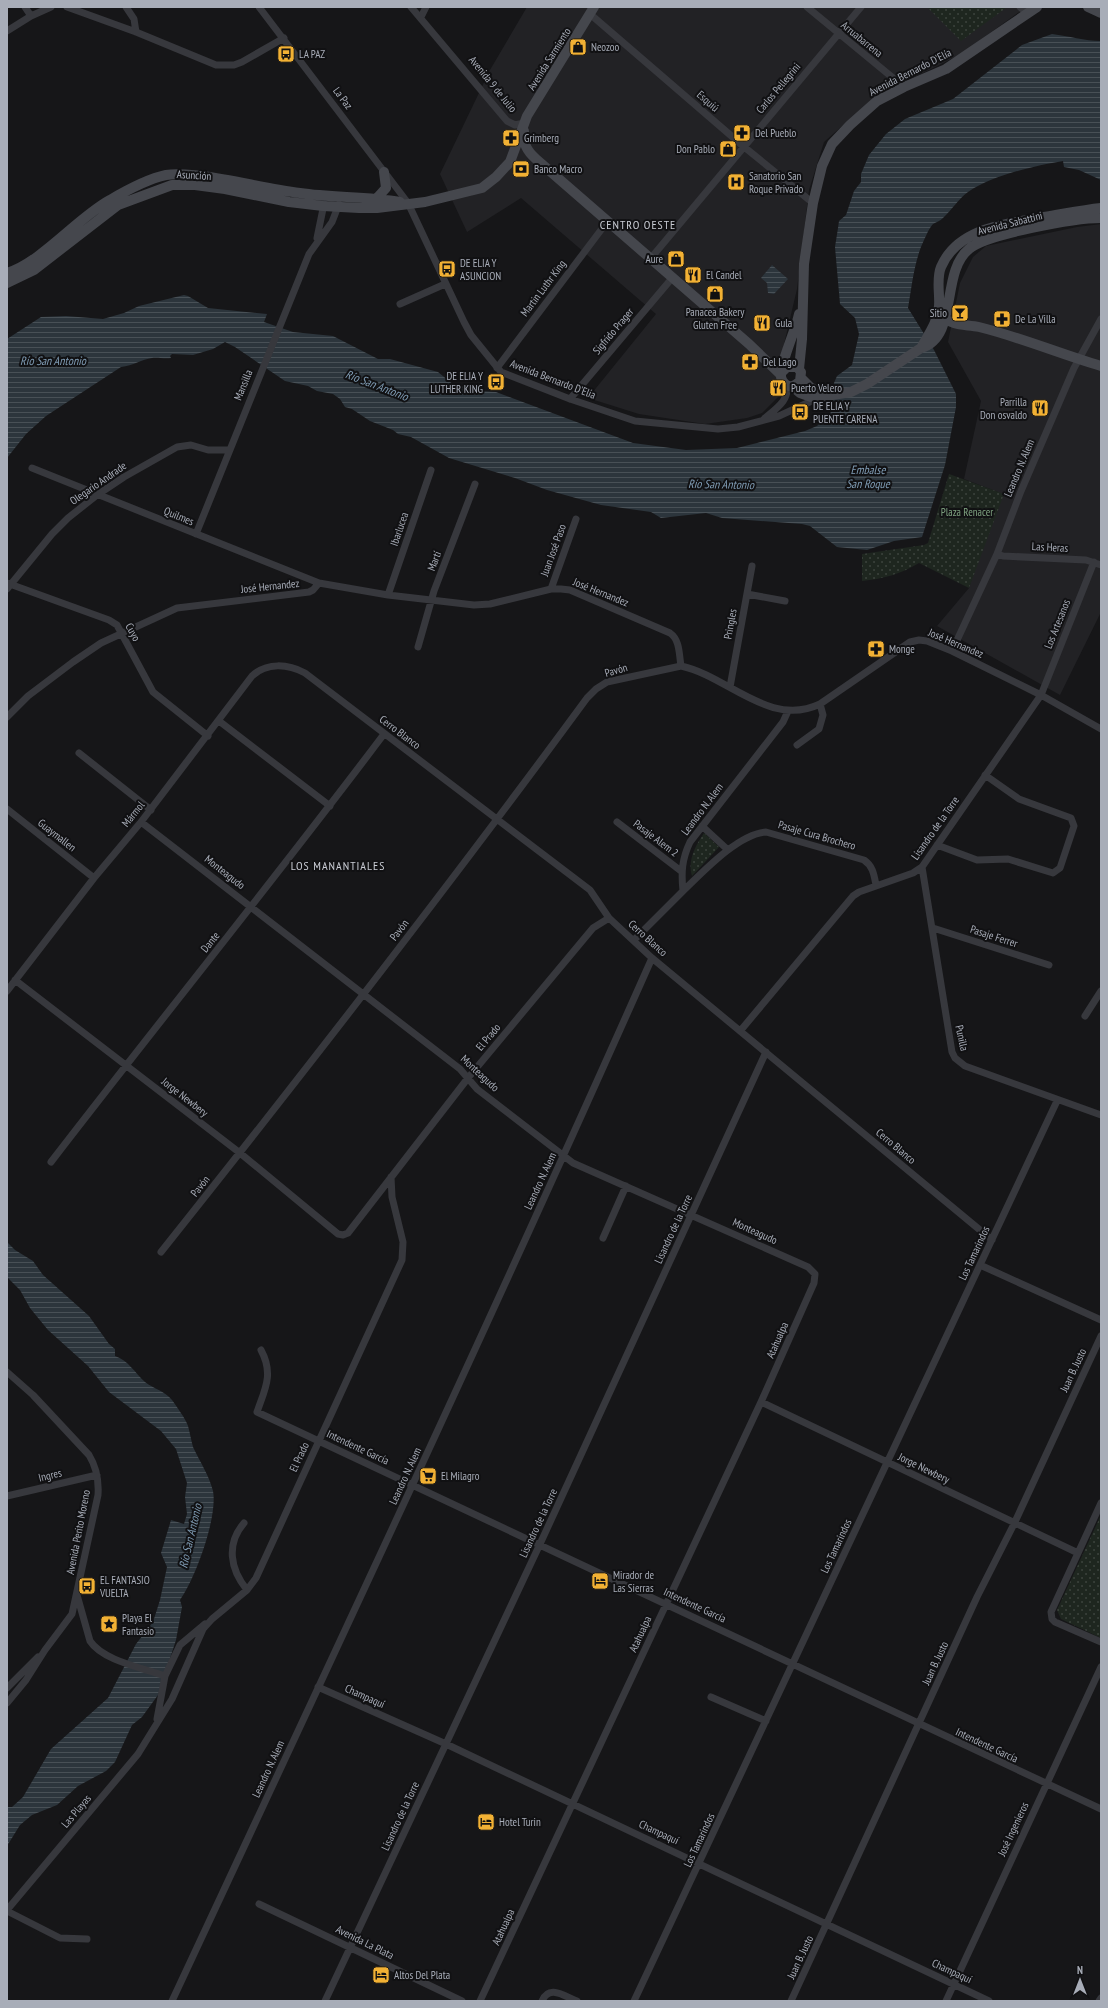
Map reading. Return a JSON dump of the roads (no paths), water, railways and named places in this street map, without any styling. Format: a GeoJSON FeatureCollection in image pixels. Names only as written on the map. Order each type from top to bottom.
{"type":"FeatureCollection","features":[{"type":"Feature","properties":{"kind":"main road","name":"Avenida Bernardo D'Elía"},"geometry":{"type":"LineString","coordinates":[[796,380],[803,322],[802,300],[804,264],[813,203],[824,161],[837,139],[869,107],[904,87],[946,68],[1023,10],[1037,7]]}},
{"type":"Feature","properties":{"kind":"main road"},"geometry":{"type":"LineString","coordinates":[[1088,7],[1101,13]]}},
{"type":"Feature","properties":{"kind":"main road","name":"Avenida Sarmiento"},"geometry":{"type":"LineString","coordinates":[[524,123],[592,11]]}},
{"type":"Feature","properties":{"kind":"main road","name":"Avenida 9 de Julio"},"geometry":{"type":"LineString","coordinates":[[524,123],[524,143],[528,151],[536,159],[607,222],[673,276],[782,373]]}},
{"type":"Feature","properties":{"kind":"main road","name":"Asunción"},"geometry":{"type":"LineString","coordinates":[[7,273],[34,258],[100,206],[128,190],[166,175],[181,174],[227,179],[377,208],[432,200],[482,188],[496,177],[510,162],[516,150],[524,123]]}},
{"type":"Feature","properties":{"kind":"main road"},"geometry":{"type":"LineString","coordinates":[[510,162],[523,156],[536,159]]}},
{"type":"Feature","properties":{"kind":"main road"},"geometry":{"type":"LineString","coordinates":[[377,198],[386,188],[384,172]]}},
{"type":"Feature","properties":{"kind":"main road","name":"Asunción"},"geometry":{"type":"LineString","coordinates":[[7,283],[34,270],[108,211],[118,205],[164,187],[182,185],[225,189],[289,202],[323,206],[335,200],[377,198],[408,204]]}},
{"type":"Feature","properties":{"kind":"main road","name":"Avenida Sabattini"},"geometry":{"type":"LineString","coordinates":[[924,347],[939,306],[939,279],[941,267],[952,251],[971,235],[998,225],[1101,208]]}},
{"type":"Feature","properties":{"kind":"main road","name":"Avenida Sabattini"},"geometry":{"type":"LineString","coordinates":[[924,347],[938,335],[946,318],[956,269],[969,249],[984,240],[999,236],[1057,224],[1101,218]]}},
{"type":"Feature","properties":{"kind":"main road","name":"Avenida Bernardo D'Elía"},"geometry":{"type":"LineString","coordinates":[[782,373],[802,300]]}},
{"type":"Feature","properties":{"kind":"main road"},"geometry":{"type":"LineString","coordinates":[[939,306],[946,318],[951,322],[987,329],[1101,366]]}},
{"type":"Feature","properties":{"kind":"main road"},"geometry":{"type":"LineString","coordinates":[[822,397],[810,387],[796,380],[782,380],[782,373],[790,366],[796,380],[800,393],[810,397],[822,397],[844,394],[857,390],[952,328],[962,325]]}},
{"type":"Feature","properties":{"kind":"street"},"geometry":{"type":"LineString","coordinates":[[25,7],[31,16]]}},
{"type":"Feature","properties":{"kind":"street"},"geometry":{"type":"LineString","coordinates":[[7,31],[31,16],[51,7]]}},
{"type":"Feature","properties":{"kind":"street"},"geometry":{"type":"LineString","coordinates":[[67,7],[136,32],[209,63],[225,65],[242,62],[284,38]]}},
{"type":"Feature","properties":{"kind":"street"},"geometry":{"type":"LineString","coordinates":[[126,7],[134,19],[136,32]]}},
{"type":"Feature","properties":{"kind":"street","name":"La Paz"},"geometry":{"type":"LineString","coordinates":[[259,7],[284,38],[408,204]]}},
{"type":"Feature","properties":{"kind":"street","name":"Avenida 9 de Julio"},"geometry":{"type":"LineString","coordinates":[[411,7],[507,121],[515,125],[524,123]]}},
{"type":"Feature","properties":{"kind":"street"},"geometry":{"type":"LineString","coordinates":[[420,17],[426,7]]}},
{"type":"Feature","properties":{"kind":"street","name":"Arruabarrena"},"geometry":{"type":"LineString","coordinates":[[807,7],[904,87]]}},
{"type":"Feature","properties":{"kind":"street","name":"Carlos Pellegrini"},"geometry":{"type":"LineString","coordinates":[[651,258],[743,146],[861,7]]}},
{"type":"Feature","properties":{"kind":"street","name":"Esquiú"},"geometry":{"type":"LineString","coordinates":[[592,11],[743,146],[813,203]]}},
{"type":"Feature","properties":{"kind":"street","name":"Mansilla"},"geometry":{"type":"LineString","coordinates":[[196,534],[253,388],[314,246],[321,226],[323,206],[335,200]]}},
{"type":"Feature","properties":{"kind":"street","name":"Mansilla"},"geometry":{"type":"LineString","coordinates":[[314,246],[332,222],[335,200]]}},
{"type":"Feature","properties":{"kind":"street","name":"Avenida Bernardo D'Elía"},"geometry":{"type":"LineString","coordinates":[[408,204],[445,284],[471,335],[497,368],[508,376],[628,419],[700,429],[718,430],[762,420],[792,411],[804,403],[822,397]]}},
{"type":"Feature","properties":{"kind":"street","name":"Martin Luthr King"},"geometry":{"type":"LineString","coordinates":[[497,368],[607,222]]}},
{"type":"Feature","properties":{"kind":"street","name":"Sigfrido Prager"},"geometry":{"type":"LineString","coordinates":[[570,399],[673,276]]}},
{"type":"Feature","properties":{"kind":"street"},"geometry":{"type":"LineString","coordinates":[[400,304],[445,284]]}},
{"type":"Feature","properties":{"kind":"street","name":"Leandro N. Alem"},"geometry":{"type":"LineString","coordinates":[[952,651],[997,554],[1021,491],[1074,368],[1101,319]]}},
{"type":"Feature","properties":{"kind":"street","name":"Avenida Bernardo D'Elía"},"geometry":{"type":"LineString","coordinates":[[762,420],[783,402],[788,391],[796,380]]}},
{"type":"Feature","properties":{"kind":"street"},"geometry":{"type":"LineString","coordinates":[[792,411],[799,400],[800,393]]}},
{"type":"Feature","properties":{"kind":"street","name":"Olegario Andrade"},"geometry":{"type":"LineString","coordinates":[[8,586],[52,534],[68,518],[97,495],[124,477],[176,446],[191,445],[208,450],[229,450]]}},
{"type":"Feature","properties":{"kind":"street","name":"Quilmes"},"geometry":{"type":"LineString","coordinates":[[32,468],[319,583]]}},
{"type":"Feature","properties":{"kind":"street","name":"Ibarlucea"},"geometry":{"type":"LineString","coordinates":[[388,595],[431,470]]}},
{"type":"Feature","properties":{"kind":"street","name":"Martí"},"geometry":{"type":"LineString","coordinates":[[418,647],[432,600],[475,484]]}},
{"type":"Feature","properties":{"kind":"street","name":"Juan José Paso"},"geometry":{"type":"LineString","coordinates":[[551,589],[576,519]]}},
{"type":"Feature","properties":{"kind":"street","name":"Las Heras"},"geometry":{"type":"LineString","coordinates":[[997,554],[1003,556],[1097,563]]}},
{"type":"Feature","properties":{"kind":"street","name":"Los Artesanos"},"geometry":{"type":"LineString","coordinates":[[1041,695],[1097,563]]}},
{"type":"Feature","properties":{"kind":"street","name":"Pringles"},"geometry":{"type":"LineString","coordinates":[[730,687],[752,566]]}},
{"type":"Feature","properties":{"kind":"street","name":"José Hernandez"},"geometry":{"type":"LineString","coordinates":[[7,717],[28,696],[100,643],[177,608],[309,592],[314,590],[319,583],[388,595],[482,605],[551,589],[570,590],[675,636],[681,666],[730,687],[773,709],[788,711],[805,709],[820,704],[910,642],[919,640],[927,641],[952,651],[1041,695],[1101,729]]}},
{"type":"Feature","properties":{"kind":"street","name":"Cuyo"},"geometry":{"type":"LineString","coordinates":[[8,586],[109,620],[117,625],[153,692],[208,736]]}},
{"type":"Feature","properties":{"kind":"street"},"geometry":{"type":"LineString","coordinates":[[747,594],[785,601]]}},
{"type":"Feature","properties":{"kind":"street","name":"Mármol"},"geometry":{"type":"LineString","coordinates":[[7,991],[94,878],[141,822],[258,670],[269,666],[284,666]]}},
{"type":"Feature","properties":{"kind":"street","name":"Cerro Blanco"},"geometry":{"type":"LineString","coordinates":[[284,666],[295,668],[305,673],[497,821],[590,890],[609,918],[652,958],[742,1030],[766,1052],[992,1240]]}},
{"type":"Feature","properties":{"kind":"street","name":"Pavón"},"geometry":{"type":"LineString","coordinates":[[161,1252],[364,994],[497,821],[587,698],[596,689],[607,682],[681,666]]}},
{"type":"Feature","properties":{"kind":"street","name":"Lisandro de la Torre"},"geometry":{"type":"LineString","coordinates":[[742,1030],[853,896],[876,885],[913,873],[922,867],[1041,695]]}},
{"type":"Feature","properties":{"kind":"street"},"geometry":{"type":"LineString","coordinates":[[797,745],[819,729],[823,715],[820,704]]}},
{"type":"Feature","properties":{"kind":"street","name":"Leandro N. Alem"},"geometry":{"type":"LineString","coordinates":[[683,890],[681,871],[687,849],[702,826],[783,722],[788,711]]}},
{"type":"Feature","properties":{"kind":"street"},"geometry":{"type":"LineString","coordinates":[[219,721],[330,806]]}},
{"type":"Feature","properties":{"kind":"street","name":"Dante"},"geometry":{"type":"LineString","coordinates":[[51,1162],[252,907],[384,734]]}},
{"type":"Feature","properties":{"kind":"street"},"geometry":{"type":"LineString","coordinates":[[79,753],[150,810]]}},
{"type":"Feature","properties":{"kind":"street"},"geometry":{"type":"LineString","coordinates":[[937,845],[977,860],[1008,859],[1053,874],[1060,868],[1074,826],[1073,820],[1068,816],[1019,799],[985,775]]}},
{"type":"Feature","properties":{"kind":"street","name":"Guaymallen"},"geometry":{"type":"LineString","coordinates":[[7,809],[94,878]]}},
{"type":"Feature","properties":{"kind":"street","name":"Monteagudo"},"geometry":{"type":"LineString","coordinates":[[141,822],[460,1069],[476,1089],[573,1163],[808,1267],[815,1274]]}},
{"type":"Feature","properties":{"kind":"street","name":"Pasaje Alem 2"},"geometry":{"type":"LineString","coordinates":[[617,822],[681,871]]}},
{"type":"Feature","properties":{"kind":"street"},"geometry":{"type":"LineString","coordinates":[[702,826],[728,850]]}},
{"type":"Feature","properties":{"kind":"street","name":"Pasaje Cura Brochero"},"geometry":{"type":"LineString","coordinates":[[683,890],[728,850],[756,834],[766,832],[864,860],[870,864],[876,885]]}},
{"type":"Feature","properties":{"kind":"street","name":"Punilla"},"geometry":{"type":"LineString","coordinates":[[922,867],[952,1052],[955,1058],[964,1066],[1101,1116]]}},
{"type":"Feature","properties":{"kind":"street"},"geometry":{"type":"LineString","coordinates":[[634,940],[683,890]]}},
{"type":"Feature","properties":{"kind":"street","name":"El Prado"},"geometry":{"type":"LineString","coordinates":[[338,1234],[342,1235],[348,1233],[468,1078],[593,928],[609,918]]}},
{"type":"Feature","properties":{"kind":"street","name":"Pasaje Ferrer"},"geometry":{"type":"LineString","coordinates":[[932,928],[1048,965]]}},
{"type":"Feature","properties":{"kind":"street","name":"Leandro N. Alem"},"geometry":{"type":"LineString","coordinates":[[172,2001],[564,1156],[652,958]]}},
{"type":"Feature","properties":{"kind":"street","name":"Jorge Newbery"},"geometry":{"type":"LineString","coordinates":[[16,980],[240,1153],[338,1234]]}},
{"type":"Feature","properties":{"kind":"street"},"geometry":{"type":"LineString","coordinates":[[1085,1016],[1101,991]]}},
{"type":"Feature","properties":{"kind":"street","name":"Lisandro de la Torre"},"geometry":{"type":"LineString","coordinates":[[325,2001],[540,1544],[766,1052]]}},
{"type":"Feature","properties":{"kind":"street","name":"Los Tamarindos"},"geometry":{"type":"LineString","coordinates":[[634,2001],[794,1665],[886,1462],[1057,1101]]}},
{"type":"Feature","properties":{"kind":"street","name":"El Prado"},"geometry":{"type":"LineString","coordinates":[[157,1723],[172,1699],[200,1636],[212,1619],[247,1590],[256,1578],[402,1260],[403,1242],[392,1197],[392,1177]]}},
{"type":"Feature","properties":{"kind":"street"},"geometry":{"type":"LineString","coordinates":[[603,1238],[626,1186]]}},
{"type":"Feature","properties":{"kind":"street"},"geometry":{"type":"LineString","coordinates":[[380,1192],[387,1193],[392,1197]]}},
{"type":"Feature","properties":{"kind":"street"},"geometry":{"type":"LineString","coordinates":[[980,1265],[1101,1320]]}},
{"type":"Feature","properties":{"kind":"street","name":"Atahualpa"},"geometry":{"type":"LineString","coordinates":[[480,2001],[761,1402],[814,1283],[815,1274]]}},
{"type":"Feature","properties":{"kind":"street","name":"Juan B. Justo"},"geometry":{"type":"LineString","coordinates":[[791,2001],[977,1597],[1014,1524],[1101,1336]]}},
{"type":"Feature","properties":{"kind":"street","name":"Intendente García"},"geometry":{"type":"LineString","coordinates":[[261,1350],[268,1366],[269,1373],[257,1412],[540,1544],[919,1725],[1101,1809]]}},
{"type":"Feature","properties":{"kind":"street","name":"Avenida Perito Moreno"},"geometry":{"type":"LineString","coordinates":[[7,1372],[33,1395],[90,1455],[97,1474],[98,1494],[72,1614],[45,1650],[26,1680],[7,1703]]}},
{"type":"Feature","properties":{"kind":"street","name":"Jorge Newbery"},"geometry":{"type":"LineString","coordinates":[[761,1402],[1014,1524],[1078,1553]]}},
{"type":"Feature","properties":{"kind":"street","name":"Ingres"},"geometry":{"type":"LineString","coordinates":[[7,1496],[97,1474]]}},
{"type":"Feature","properties":{"kind":"street"},"geometry":{"type":"LineString","coordinates":[[1101,1503],[1053,1606],[1052,1616],[1055,1622],[1101,1642]]}},
{"type":"Feature","properties":{"kind":"street"},"geometry":{"type":"LineString","coordinates":[[244,1523],[234,1538],[232,1551],[233,1564],[238,1578],[247,1590]]}},
{"type":"Feature","properties":{"kind":"street"},"geometry":{"type":"LineString","coordinates":[[77,1594],[90,1641],[94,1647],[104,1654],[165,1676]]}},
{"type":"Feature","properties":{"kind":"street"},"geometry":{"type":"LineString","coordinates":[[157,1723],[165,1676],[180,1645],[212,1619]]}},
{"type":"Feature","properties":{"kind":"street","name":"Avenida Perito Moreno"},"geometry":{"type":"LineString","coordinates":[[7,1688],[45,1650]]}},
{"type":"Feature","properties":{"kind":"street","name":"José Ingenieros"},"geometry":{"type":"LineString","coordinates":[[946,2001],[1101,1667]]}},
{"type":"Feature","properties":{"kind":"street","name":"Champaquí"},"geometry":{"type":"LineString","coordinates":[[318,1687],[446,1744],[990,2001]]}},
{"type":"Feature","properties":{"kind":"street"},"geometry":{"type":"LineString","coordinates":[[711,1697],[766,1722]]}},
{"type":"Feature","properties":{"kind":"street","name":"Las Playas"},"geometry":{"type":"LineString","coordinates":[[7,1910],[138,1754],[157,1723]]}},
{"type":"Feature","properties":{"kind":"street","name":"Avenida La Plata"},"geometry":{"type":"LineString","coordinates":[[259,1904],[462,2001]]}},
{"type":"Feature","properties":{"kind":"street"},"geometry":{"type":"LineString","coordinates":[[7,1910],[60,1938],[87,1939]]}},
{"type":"Feature","properties":{"kind":"street"},"geometry":{"type":"LineString","coordinates":[[542,2001],[548,1993],[553,1991],[577,2001]]}},
{"type":"Feature","properties":{"kind":"water","name":"Embalse San Roque"},"geometry":{"type":"Polygon","coordinates":[[[1052,34],[1101,41],[1101,180],[1079,170],[1064,167],[1063,161],[1014,172],[989,181],[968,192],[941,220],[933,224],[930,228],[921,248],[916,265],[908,308],[934,350],[956,394],[956,407],[945,465],[922,537],[894,541],[867,550],[837,547],[810,526],[802,524],[722,518],[706,513],[661,518],[651,512],[601,505],[547,490],[515,478],[449,458],[411,437],[398,434],[393,430],[370,421],[352,409],[345,407],[340,399],[333,394],[317,391],[308,386],[285,381],[235,347],[225,342],[213,349],[193,355],[172,354],[170,356],[171,358],[148,359],[121,367],[46,416],[26,434],[7,458],[7,339],[41,317],[66,316],[103,319],[124,313],[139,306],[184,295],[208,308],[267,314],[264,322],[293,332],[333,336],[378,359],[390,359],[438,372],[455,386],[469,386],[479,391],[496,392],[633,443],[686,450],[737,448],[805,431],[817,426],[832,411],[834,383],[837,376],[852,365],[859,334],[855,318],[840,304],[835,247],[839,221],[846,215],[854,191],[861,182],[861,174],[869,155],[886,134],[905,119],[953,99],[1022,45],[1052,34]]]}},
{"type":"Feature","properties":{"kind":"water"},"geometry":{"type":"Polygon","coordinates":[[[772,265],[788,279],[774,294],[768,293],[767,283],[761,278],[772,265]]]}},
{"type":"Feature","properties":{"kind":"water","name":"Río San Antonio"},"geometry":{"type":"Polygon","coordinates":[[[7,1242],[15,1250],[33,1261],[43,1275],[89,1316],[109,1344],[115,1349],[115,1356],[124,1360],[145,1382],[166,1394],[172,1400],[188,1426],[193,1447],[211,1485],[214,1502],[209,1531],[204,1547],[192,1578],[180,1600],[182,1607],[176,1640],[158,1695],[142,1717],[132,1725],[115,1762],[106,1771],[78,1786],[57,1805],[32,1815],[20,1825],[7,1846],[7,1807],[12,1807],[23,1797],[51,1749],[108,1698],[136,1644],[153,1622],[160,1600],[167,1567],[161,1553],[171,1520],[184,1524],[187,1514],[185,1497],[187,1483],[176,1449],[161,1431],[109,1392],[88,1366],[48,1330],[30,1308],[20,1290],[7,1277],[7,1242]]]}},
{"type":"Feature","properties":{"kind":"place","name":"Neozoo"},"geometry":{"type":"Point","coordinates":[578,47]}},
{"type":"Feature","properties":{"kind":"place","name":"LA PAZ"},"geometry":{"type":"Point","coordinates":[286,54]}},
{"type":"Feature","properties":{"kind":"place","name":"Del Pueblo"},"geometry":{"type":"Point","coordinates":[742,133]}},
{"type":"Feature","properties":{"kind":"place","name":"Grimberg"},"geometry":{"type":"Point","coordinates":[511,138]}},
{"type":"Feature","properties":{"kind":"place","name":"Don Pablo"},"geometry":{"type":"Point","coordinates":[728,149]}},
{"type":"Feature","properties":{"kind":"place","name":"Banco Macro"},"geometry":{"type":"Point","coordinates":[521,169]}},
{"type":"Feature","properties":{"kind":"place","name":"Sanatorio San Roque Privado"},"geometry":{"type":"Point","coordinates":[736,182]}},
{"type":"Feature","properties":{"kind":"place","name":"Aure"},"geometry":{"type":"Point","coordinates":[676,259]}},
{"type":"Feature","properties":{"kind":"place","name":"DE ELIA Y ASUNCION"},"geometry":{"type":"Point","coordinates":[447,269]}},
{"type":"Feature","properties":{"kind":"place","name":"El Candel"},"geometry":{"type":"Point","coordinates":[693,275]}},
{"type":"Feature","properties":{"kind":"place","name":"Panacea Bakery Gluten Free"},"geometry":{"type":"Point","coordinates":[715,294]}},
{"type":"Feature","properties":{"kind":"place","name":"Sitio"},"geometry":{"type":"Point","coordinates":[960,313]}},
{"type":"Feature","properties":{"kind":"place","name":"De La Villa"},"geometry":{"type":"Point","coordinates":[1002,319]}},
{"type":"Feature","properties":{"kind":"place","name":"Gula"},"geometry":{"type":"Point","coordinates":[762,323]}},
{"type":"Feature","properties":{"kind":"place","name":"Del Lago"},"geometry":{"type":"Point","coordinates":[750,362]}},
{"type":"Feature","properties":{"kind":"place","name":"DE ELIA Y LUTHER KING"},"geometry":{"type":"Point","coordinates":[496,382]}},
{"type":"Feature","properties":{"kind":"place","name":"Puerto Velero"},"geometry":{"type":"Point","coordinates":[778,388]}},
{"type":"Feature","properties":{"kind":"place","name":"Parrilla Don osvaldo"},"geometry":{"type":"Point","coordinates":[1040,408]}},
{"type":"Feature","properties":{"kind":"place","name":"DE ELIA Y PUENTE CARENA"},"geometry":{"type":"Point","coordinates":[800,412]}},
{"type":"Feature","properties":{"kind":"place","name":"Monge"},"geometry":{"type":"Point","coordinates":[876,649]}},
{"type":"Feature","properties":{"kind":"place","name":"El Milagro"},"geometry":{"type":"Point","coordinates":[428,1476]}},
{"type":"Feature","properties":{"kind":"place","name":"Mirador de Las Sierras"},"geometry":{"type":"Point","coordinates":[600,1581]}},
{"type":"Feature","properties":{"kind":"place","name":"EL FANTASIO VUELTA"},"geometry":{"type":"Point","coordinates":[87,1586]}},
{"type":"Feature","properties":{"kind":"place","name":"Playa El Fantasio"},"geometry":{"type":"Point","coordinates":[109,1624]}},
{"type":"Feature","properties":{"kind":"place","name":"Hotel Turin"},"geometry":{"type":"Point","coordinates":[486,1822]}},
{"type":"Feature","properties":{"kind":"place","name":"Altos Del Plata"},"geometry":{"type":"Point","coordinates":[381,1975]}},
{"type":"Feature","properties":{"kind":"district","name":"CENTRO OESTE"},"geometry":{"type":"Point","coordinates":[638,224]}},
{"type":"Feature","properties":{"kind":"district","name":"LOS MANANTIALES"},"geometry":{"type":"Point","coordinates":[338,865]}},
{"type":"Feature","properties":{"kind":"park label","name":"Plaza Renacer"},"geometry":{"type":"Point","coordinates":[967,512]}}]}
